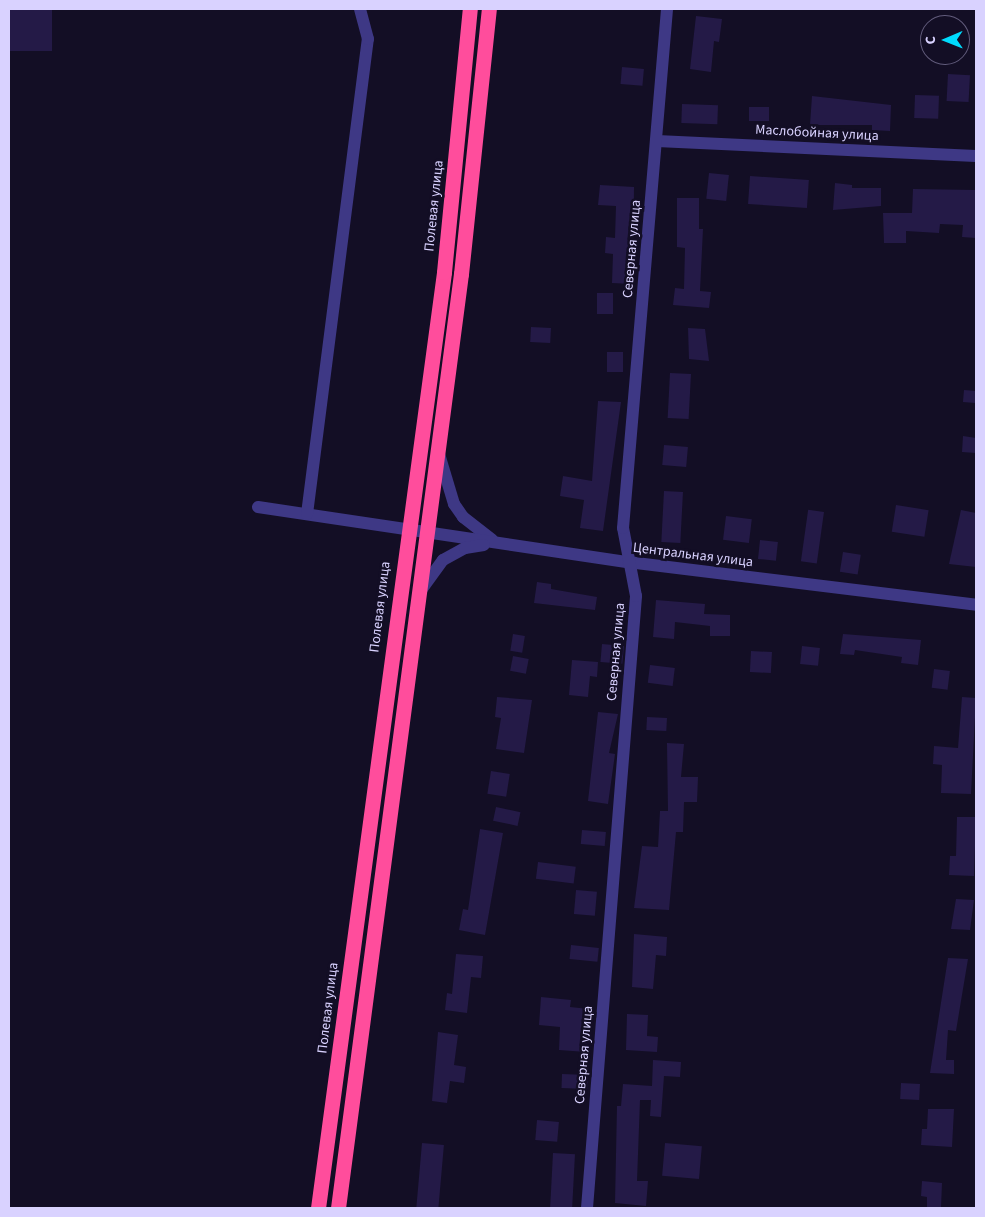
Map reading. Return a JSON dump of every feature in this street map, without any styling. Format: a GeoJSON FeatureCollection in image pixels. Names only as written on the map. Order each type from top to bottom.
{"type":"FeatureCollection","features":[{"type":"Feature","properties":{"kind":"highway","name":"Полевая улица"},"geometry":{"type":"LineString","coordinates":[[318,1208],[406,531],[444,272],[470,9]]}},
{"type":"Feature","properties":{"kind":"highway"},"geometry":{"type":"LineString","coordinates":[[338,1208],[437,445],[462,274],[489,9]]}},
{"type":"Feature","properties":{"kind":"street"},"geometry":{"type":"LineString","coordinates":[[307,514],[368,38],[360,9]]}},
{"type":"Feature","properties":{"kind":"street","name":"Северная улица"},"geometry":{"type":"LineString","coordinates":[[587,1208],[636,596],[623,528],[667,9]]}},
{"type":"Feature","properties":{"kind":"street","name":"Маслобойная улица"},"geometry":{"type":"LineString","coordinates":[[657,140],[976,156]]}},
{"type":"Feature","properties":{"kind":"street"},"geometry":{"type":"LineString","coordinates":[[437,445],[454,504],[482,535],[499,543]]}},
{"type":"Feature","properties":{"kind":"street","name":"Центральная улица"},"geometry":{"type":"LineString","coordinates":[[258,507],[406,531],[628,562],[976,605]]}},
{"type":"Feature","properties":{"kind":"street"},"geometry":{"type":"LineString","coordinates":[[418,595],[443,560],[465,548],[499,543]]}},
{"type":"Feature","properties":{"kind":"building"},"geometry":{"type":"Polygon","coordinates":[[[9,9],[52,9],[52,51],[9,51],[9,9]]]}},
{"type":"Feature","properties":{"kind":"building"},"geometry":{"type":"Polygon","coordinates":[[[696,16],[722,19],[719,42],[714,41],[711,72],[690,69],[696,16]]]}},
{"type":"Feature","properties":{"kind":"building"},"geometry":{"type":"Polygon","coordinates":[[[622,67],[644,69],[642,86],[621,84],[622,67]]]}},
{"type":"Feature","properties":{"kind":"building"},"geometry":{"type":"Polygon","coordinates":[[[948,74],[970,75],[969,102],[947,101],[948,74]]]}},
{"type":"Feature","properties":{"kind":"building"},"geometry":{"type":"Polygon","coordinates":[[[915,95],[939,96],[938,119],[914,118],[915,95]]]}},
{"type":"Feature","properties":{"kind":"building"},"geometry":{"type":"Polygon","coordinates":[[[812,96],[891,105],[890,131],[872,130],[872,125],[810,125],[812,96]]]}},
{"type":"Feature","properties":{"kind":"building"},"geometry":{"type":"Polygon","coordinates":[[[682,104],[718,105],[717,124],[681,123],[682,104]]]}},
{"type":"Feature","properties":{"kind":"building"},"geometry":{"type":"Polygon","coordinates":[[[749,107],[769,107],[769,121],[749,121],[749,107]]]}},
{"type":"Feature","properties":{"kind":"building"},"geometry":{"type":"Polygon","coordinates":[[[709,173],[729,175],[726,201],[706,199],[709,173]]]}},
{"type":"Feature","properties":{"kind":"building"},"geometry":{"type":"Polygon","coordinates":[[[750,176],[809,180],[807,208],[748,204],[750,176]]]}},
{"type":"Feature","properties":{"kind":"building"},"geometry":{"type":"Polygon","coordinates":[[[835,183],[852,185],[852,188],[881,188],[881,206],[833,210],[835,183]]]}},
{"type":"Feature","properties":{"kind":"building"},"geometry":{"type":"Polygon","coordinates":[[[600,185],[634,187],[633,284],[612,283],[613,254],[605,253],[606,237],[615,238],[616,206],[598,205],[600,185]]]}},
{"type":"Feature","properties":{"kind":"building"},"geometry":{"type":"Polygon","coordinates":[[[913,189],[976,190],[976,238],[962,237],[963,225],[940,224],[939,233],[906,231],[906,243],[884,243],[883,213],[912,213],[913,189]]]}},
{"type":"Feature","properties":{"kind":"building"},"geometry":{"type":"Polygon","coordinates":[[[677,198],[699,198],[699,229],[703,229],[700,291],[711,292],[709,308],[673,305],[675,288],[684,289],[685,248],[677,247],[677,198]]]}},
{"type":"Feature","properties":{"kind":"building"},"geometry":{"type":"Polygon","coordinates":[[[597,293],[613,293],[613,314],[597,314],[597,293]]]}},
{"type":"Feature","properties":{"kind":"building"},"geometry":{"type":"Polygon","coordinates":[[[531,327],[551,328],[550,343],[530,342],[531,327]]]}},
{"type":"Feature","properties":{"kind":"building"},"geometry":{"type":"Polygon","coordinates":[[[688,328],[705,329],[709,361],[689,359],[688,328]]]}},
{"type":"Feature","properties":{"kind":"building"},"geometry":{"type":"Polygon","coordinates":[[[607,352],[623,352],[623,372],[607,372],[607,352]]]}},
{"type":"Feature","properties":{"kind":"building"},"geometry":{"type":"Polygon","coordinates":[[[670,373],[691,374],[689,419],[668,418],[670,373]]]}},
{"type":"Feature","properties":{"kind":"building"},"geometry":{"type":"Polygon","coordinates":[[[964,390],[976,391],[975,403],[963,402],[964,390]]]}},
{"type":"Feature","properties":{"kind":"building"},"geometry":{"type":"Polygon","coordinates":[[[598,401],[621,402],[603,531],[580,528],[584,500],[560,496],[563,476],[592,481],[598,401]]]}},
{"type":"Feature","properties":{"kind":"building"},"geometry":{"type":"Polygon","coordinates":[[[963,436],[976,438],[976,453],[962,452],[963,436]]]}},
{"type":"Feature","properties":{"kind":"building"},"geometry":{"type":"Polygon","coordinates":[[[664,445],[688,447],[686,467],[662,465],[664,445]]]}},
{"type":"Feature","properties":{"kind":"building"},"geometry":{"type":"Polygon","coordinates":[[[664,491],[683,492],[680,543],[661,542],[664,491]]]}},
{"type":"Feature","properties":{"kind":"building"},"geometry":{"type":"Polygon","coordinates":[[[896,505],[929,510],[924,537],[892,532],[896,505]]]}},
{"type":"Feature","properties":{"kind":"building"},"geometry":{"type":"Polygon","coordinates":[[[808,510],[824,512],[817,563],[801,561],[808,510]]]}},
{"type":"Feature","properties":{"kind":"building"},"geometry":{"type":"Polygon","coordinates":[[[961,510],[976,513],[976,567],[949,564],[961,510]]]}},
{"type":"Feature","properties":{"kind":"building"},"geometry":{"type":"Polygon","coordinates":[[[726,516],[752,519],[749,543],[723,540],[726,516]]]}},
{"type":"Feature","properties":{"kind":"building"},"geometry":{"type":"Polygon","coordinates":[[[760,540],[778,542],[776,561],[758,559],[760,540]]]}},
{"type":"Feature","properties":{"kind":"building"},"geometry":{"type":"Polygon","coordinates":[[[843,552],[861,555],[858,575],[840,572],[843,552]]]}},
{"type":"Feature","properties":{"kind":"building"},"geometry":{"type":"Polygon","coordinates":[[[537,582],[551,584],[551,589],[597,597],[595,610],[534,603],[537,582]]]}},
{"type":"Feature","properties":{"kind":"building"},"geometry":{"type":"Polygon","coordinates":[[[656,600],[705,604],[704,614],[730,615],[730,636],[710,636],[710,626],[675,622],[674,639],[653,637],[656,600]]]}},
{"type":"Feature","properties":{"kind":"building"},"geometry":{"type":"Polygon","coordinates":[[[513,634],[525,636],[522,653],[510,651],[513,634]]]}},
{"type":"Feature","properties":{"kind":"building"},"geometry":{"type":"Polygon","coordinates":[[[843,634],[921,640],[918,665],[901,663],[902,657],[855,650],[854,655],[840,654],[843,634]]]}},
{"type":"Feature","properties":{"kind":"building"},"geometry":{"type":"Polygon","coordinates":[[[602,644],[624,646],[622,664],[600,662],[602,644]]]}},
{"type":"Feature","properties":{"kind":"building"},"geometry":{"type":"Polygon","coordinates":[[[802,646],[820,648],[818,666],[800,664],[802,646]]]}},
{"type":"Feature","properties":{"kind":"building"},"geometry":{"type":"Polygon","coordinates":[[[751,651],[772,652],[771,673],[750,672],[751,651]]]}},
{"type":"Feature","properties":{"kind":"building"},"geometry":{"type":"Polygon","coordinates":[[[513,656],[529,659],[526,674],[510,671],[513,656]]]}},
{"type":"Feature","properties":{"kind":"building"},"geometry":{"type":"Polygon","coordinates":[[[572,660],[598,662],[597,677],[590,676],[588,697],[569,695],[572,660]]]}},
{"type":"Feature","properties":{"kind":"building"},"geometry":{"type":"Polygon","coordinates":[[[650,665],[675,668],[673,686],[648,683],[650,665]]]}},
{"type":"Feature","properties":{"kind":"building"},"geometry":{"type":"Polygon","coordinates":[[[934,669],[950,671],[948,690],[932,688],[934,669]]]}},
{"type":"Feature","properties":{"kind":"building"},"geometry":{"type":"Polygon","coordinates":[[[497,697],[532,700],[524,753],[496,749],[501,718],[495,717],[497,697]]]}},
{"type":"Feature","properties":{"kind":"building"},"geometry":{"type":"Polygon","coordinates":[[[962,697],[976,698],[971,794],[941,793],[942,765],[933,764],[934,746],[958,748],[962,697]]]}},
{"type":"Feature","properties":{"kind":"building"},"geometry":{"type":"Polygon","coordinates":[[[598,712],[618,714],[609,753],[615,754],[608,804],[588,801],[598,712]]]}},
{"type":"Feature","properties":{"kind":"building"},"geometry":{"type":"Polygon","coordinates":[[[647,717],[667,718],[666,731],[646,730],[647,717]]]}},
{"type":"Feature","properties":{"kind":"building"},"geometry":{"type":"Polygon","coordinates":[[[667,743],[684,744],[681,777],[698,777],[697,802],[684,802],[683,832],[676,832],[669,910],[634,908],[642,846],[658,847],[660,811],[668,811],[667,743]]]}},
{"type":"Feature","properties":{"kind":"building"},"geometry":{"type":"Polygon","coordinates":[[[491,771],[510,774],[506,797],[487,794],[491,771]]]}},
{"type":"Feature","properties":{"kind":"building"},"geometry":{"type":"Polygon","coordinates":[[[496,807],[520,812],[518,826],[493,821],[496,807]]]}},
{"type":"Feature","properties":{"kind":"building"},"geometry":{"type":"Polygon","coordinates":[[[957,817],[976,817],[974,876],[949,875],[950,856],[956,856],[957,817]]]}},
{"type":"Feature","properties":{"kind":"building"},"geometry":{"type":"Polygon","coordinates":[[[480,829],[503,833],[485,935],[459,930],[463,909],[468,910],[480,829]]]}},
{"type":"Feature","properties":{"kind":"building"},"geometry":{"type":"Polygon","coordinates":[[[582,830],[606,832],[605,846],[581,844],[582,830]]]}},
{"type":"Feature","properties":{"kind":"building"},"geometry":{"type":"Polygon","coordinates":[[[538,862],[576,867],[574,884],[536,879],[538,862]]]}},
{"type":"Feature","properties":{"kind":"building"},"geometry":{"type":"Polygon","coordinates":[[[576,890],[597,892],[595,916],[574,914],[576,890]]]}},
{"type":"Feature","properties":{"kind":"building"},"geometry":{"type":"Polygon","coordinates":[[[956,899],[974,900],[970,930],[951,929],[956,899]]]}},
{"type":"Feature","properties":{"kind":"building"},"geometry":{"type":"Polygon","coordinates":[[[634,934],[667,937],[666,956],[656,955],[653,989],[632,987],[634,934]]]}},
{"type":"Feature","properties":{"kind":"building"},"geometry":{"type":"Polygon","coordinates":[[[571,945],[599,948],[597,962],[570,959],[571,945]]]}},
{"type":"Feature","properties":{"kind":"building"},"geometry":{"type":"Polygon","coordinates":[[[456,954],[483,956],[481,978],[471,977],[467,1013],[445,1010],[447,993],[452,994],[456,954]]]}},
{"type":"Feature","properties":{"kind":"building"},"geometry":{"type":"Polygon","coordinates":[[[948,958],[968,959],[956,1031],[948,1030],[946,1060],[954,1060],[954,1074],[930,1073],[948,958]]]}},
{"type":"Feature","properties":{"kind":"building"},"geometry":{"type":"Polygon","coordinates":[[[541,997],[571,1000],[570,1007],[589,1009],[586,1052],[559,1050],[560,1027],[539,1025],[541,997]]]}},
{"type":"Feature","properties":{"kind":"building"},"geometry":{"type":"Polygon","coordinates":[[[627,1014],[648,1015],[647,1036],[658,1037],[657,1052],[626,1050],[627,1014]]]}},
{"type":"Feature","properties":{"kind":"building"},"geometry":{"type":"Polygon","coordinates":[[[438,1032],[458,1035],[454,1065],[466,1067],[464,1083],[450,1081],[447,1103],[432,1101],[438,1032]]]}},
{"type":"Feature","properties":{"kind":"building"},"geometry":{"type":"Polygon","coordinates":[[[653,1060],[681,1062],[680,1077],[664,1076],[661,1117],[650,1116],[651,1100],[640,1100],[637,1181],[648,1181],[646,1206],[615,1203],[617,1106],[621,1106],[623,1084],[652,1086],[653,1060]]]}},
{"type":"Feature","properties":{"kind":"building"},"geometry":{"type":"Polygon","coordinates":[[[562,1074],[588,1075],[587,1089],[562,1088],[562,1074]]]}},
{"type":"Feature","properties":{"kind":"building"},"geometry":{"type":"Polygon","coordinates":[[[901,1083],[920,1084],[919,1100],[900,1099],[901,1083]]]}},
{"type":"Feature","properties":{"kind":"building"},"geometry":{"type":"Polygon","coordinates":[[[928,1109],[954,1109],[952,1147],[921,1145],[922,1129],[927,1129],[928,1109]]]}},
{"type":"Feature","properties":{"kind":"building"},"geometry":{"type":"Polygon","coordinates":[[[537,1120],[559,1122],[557,1142],[535,1140],[537,1120]]]}},
{"type":"Feature","properties":{"kind":"building"},"geometry":{"type":"Polygon","coordinates":[[[422,1143],[444,1145],[438,1208],[416,1208],[422,1143]]]}},
{"type":"Feature","properties":{"kind":"building"},"geometry":{"type":"Polygon","coordinates":[[[665,1143],[702,1146],[699,1179],[662,1176],[665,1143]]]}},
{"type":"Feature","properties":{"kind":"building"},"geometry":{"type":"Polygon","coordinates":[[[553,1153],[575,1154],[572,1208],[550,1208],[553,1153]]]}},
{"type":"Feature","properties":{"kind":"building"},"geometry":{"type":"Polygon","coordinates":[[[922,1181],[942,1183],[941,1208],[927,1208],[927,1197],[921,1196],[922,1181]]]}}]}
